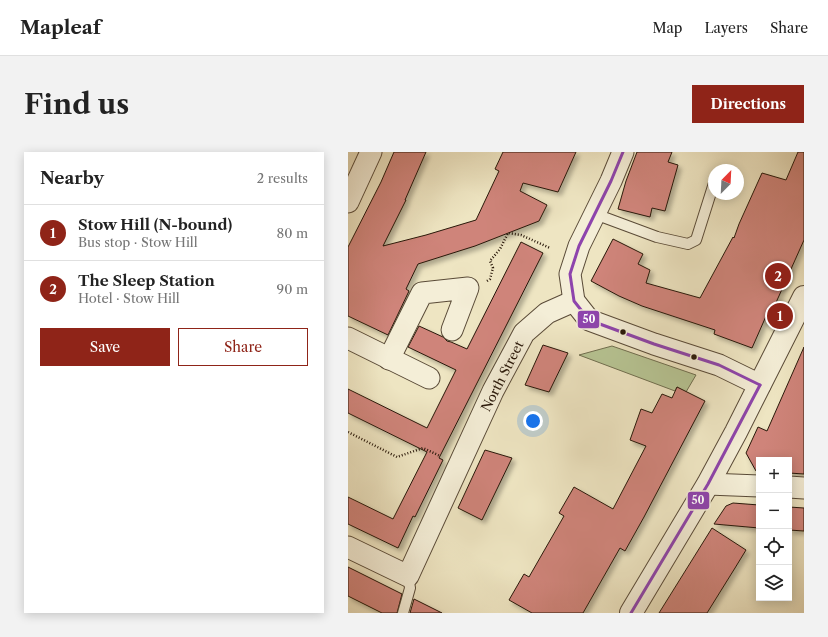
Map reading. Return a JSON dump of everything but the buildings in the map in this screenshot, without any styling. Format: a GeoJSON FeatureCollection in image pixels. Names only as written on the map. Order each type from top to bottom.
{"type":"FeatureCollection","features":[{"type":"Feature","properties":{"kind":"street"},"geometry":{"type":"LineString","coordinates":[[348,202],[371,152]]}},
{"type":"Feature","properties":{"kind":"street"},"geometry":{"type":"LineString","coordinates":[[623,152],[579,246],[570,274],[574,301],[589,320],[654,344],[719,365],[760,385]]}},
{"type":"Feature","properties":{"kind":"street"},"geometry":{"type":"LineString","coordinates":[[389,359],[422,293],[468,288],[452,330]]}},
{"type":"Feature","properties":{"kind":"street"},"geometry":{"type":"LineString","coordinates":[[631,613],[708,484],[804,297]]}},
{"type":"Feature","properties":{"kind":"street","name":"North Street"},"geometry":{"type":"LineString","coordinates":[[408,576],[493,391],[524,333],[547,313],[574,301]]}},
{"type":"Feature","properties":{"kind":"street"},"geometry":{"type":"LineString","coordinates":[[348,338],[429,378]]}},
{"type":"Feature","properties":{"kind":"street"},"geometry":{"type":"LineString","coordinates":[[708,484],[756,486]]}},
{"type":"Feature","properties":{"kind":"street"},"geometry":{"type":"LineString","coordinates":[[792,487],[804,488]]}},
{"type":"Feature","properties":{"kind":"street"},"geometry":{"type":"LineString","coordinates":[[348,547],[408,576]]}},
{"type":"Feature","properties":{"kind":"lane"},"geometry":{"type":"LineString","coordinates":[[594,214],[657,237],[688,244],[696,240],[709,200]]}},
{"type":"Feature","properties":{"kind":"lane"},"geometry":{"type":"LineString","coordinates":[[403,613],[410,588],[408,576]]}},
{"type":"Feature","properties":{"kind":"path"},"geometry":{"type":"LineString","coordinates":[[468,288],[490,279],[493,268],[490,261],[500,249],[508,233],[521,235],[550,248]]}},
{"type":"Feature","properties":{"kind":"path"},"geometry":{"type":"LineString","coordinates":[[348,432],[397,457],[423,448],[460,464]]}},
{"type":"Feature","properties":{"kind":"green space"},"geometry":{"type":"Polygon","coordinates":[[[612,346],[696,375],[686,392],[677,387],[675,391],[579,355],[612,346]]]}},
{"type":"Feature","properties":{"kind":"transit line","name":"50"},"geometry":{"type":"LineString","coordinates":[[623,152],[611,181],[579,246],[570,274],[574,301],[589,320],[654,344],[719,365],[760,385]]}},
{"type":"Feature","properties":{"kind":"transit line","name":"50"},"geometry":{"type":"LineString","coordinates":[[631,613],[708,484],[760,385]]}},
{"type":"Feature","properties":{"kind":"place","name":"The Sleep Station"},"geometry":{"type":"Point","coordinates":[778,276]}},
{"type":"Feature","properties":{"kind":"place","name":"Stow Hill (N-bound)"},"geometry":{"type":"Point","coordinates":[780,316]}}]}
